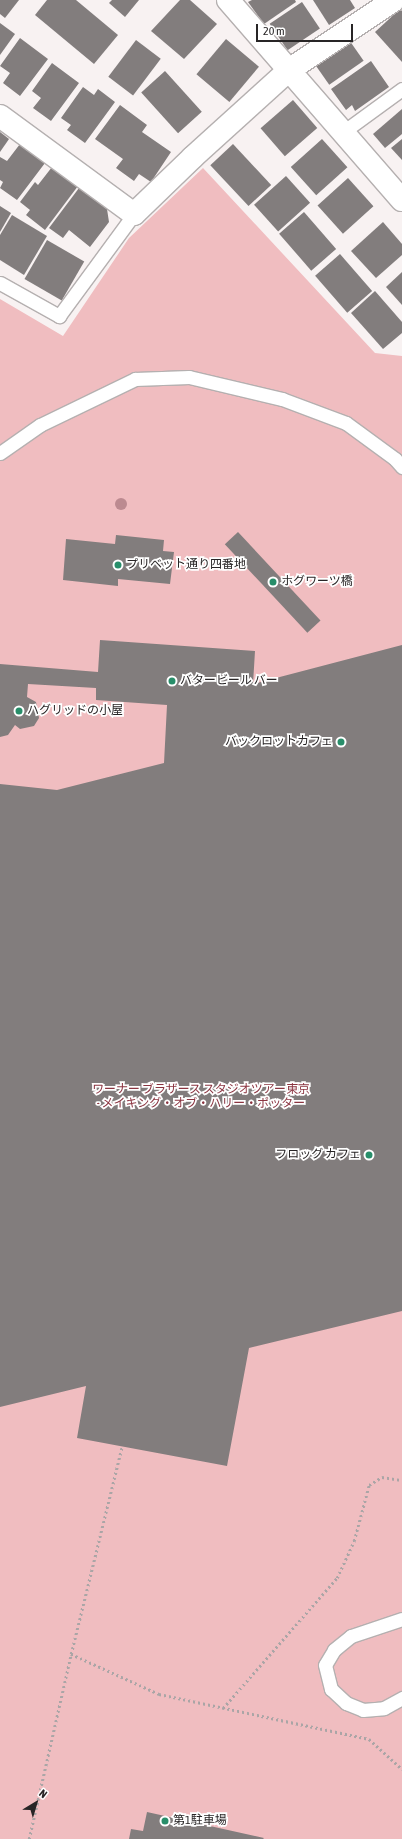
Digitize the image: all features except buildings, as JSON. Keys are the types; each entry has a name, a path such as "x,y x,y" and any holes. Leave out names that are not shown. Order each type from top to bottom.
{"street":[{"path":"228,0 402,200"},
{"path":"0,116 134,214 193,157 289,70 394,0"}],"lane":[{"path":"343,132 402,89"},
{"path":"0,284 59,316 134,214"},
{"path":"0,453 40,425 136,379 189,377 282,399 346,423 395,459 402,467"},
{"path":"402,1620 351,1636 334,1650 325,1665 331,1689 346,1703 363,1710 377,1709 384,1708 402,1698"}],"path":[{"path":"30,1839 71,1654 122,1446"},
{"path":"223,1708 337,1578 354,1540 369,1484 382,1477 402,1480"},
{"path":"71,1654 159,1694 369,1740 402,1769"}],"green space":[{"name":"ワーナー ブラザース スタジオツアー東京 - メイキング・オブ・ハリー・ポッター","path":"203,168 375,353 402,356 402,1839 0,1839 0,299 63,336 129,238"}],"place":[{"name":"プリベット通り四番地","path":"118,565"},
{"name":"ホグワーツ橋","path":"273,582"},
{"name":"バタービール バー","path":"172,681"},
{"name":"ハグリッドの小屋","path":"19,711"},
{"name":"バックロットカフェ","path":"341,742"},
{"name":"フロッグ カフェ","path":"369,1155"},
{"name":"第1駐車場","path":"165,1821"}]}
